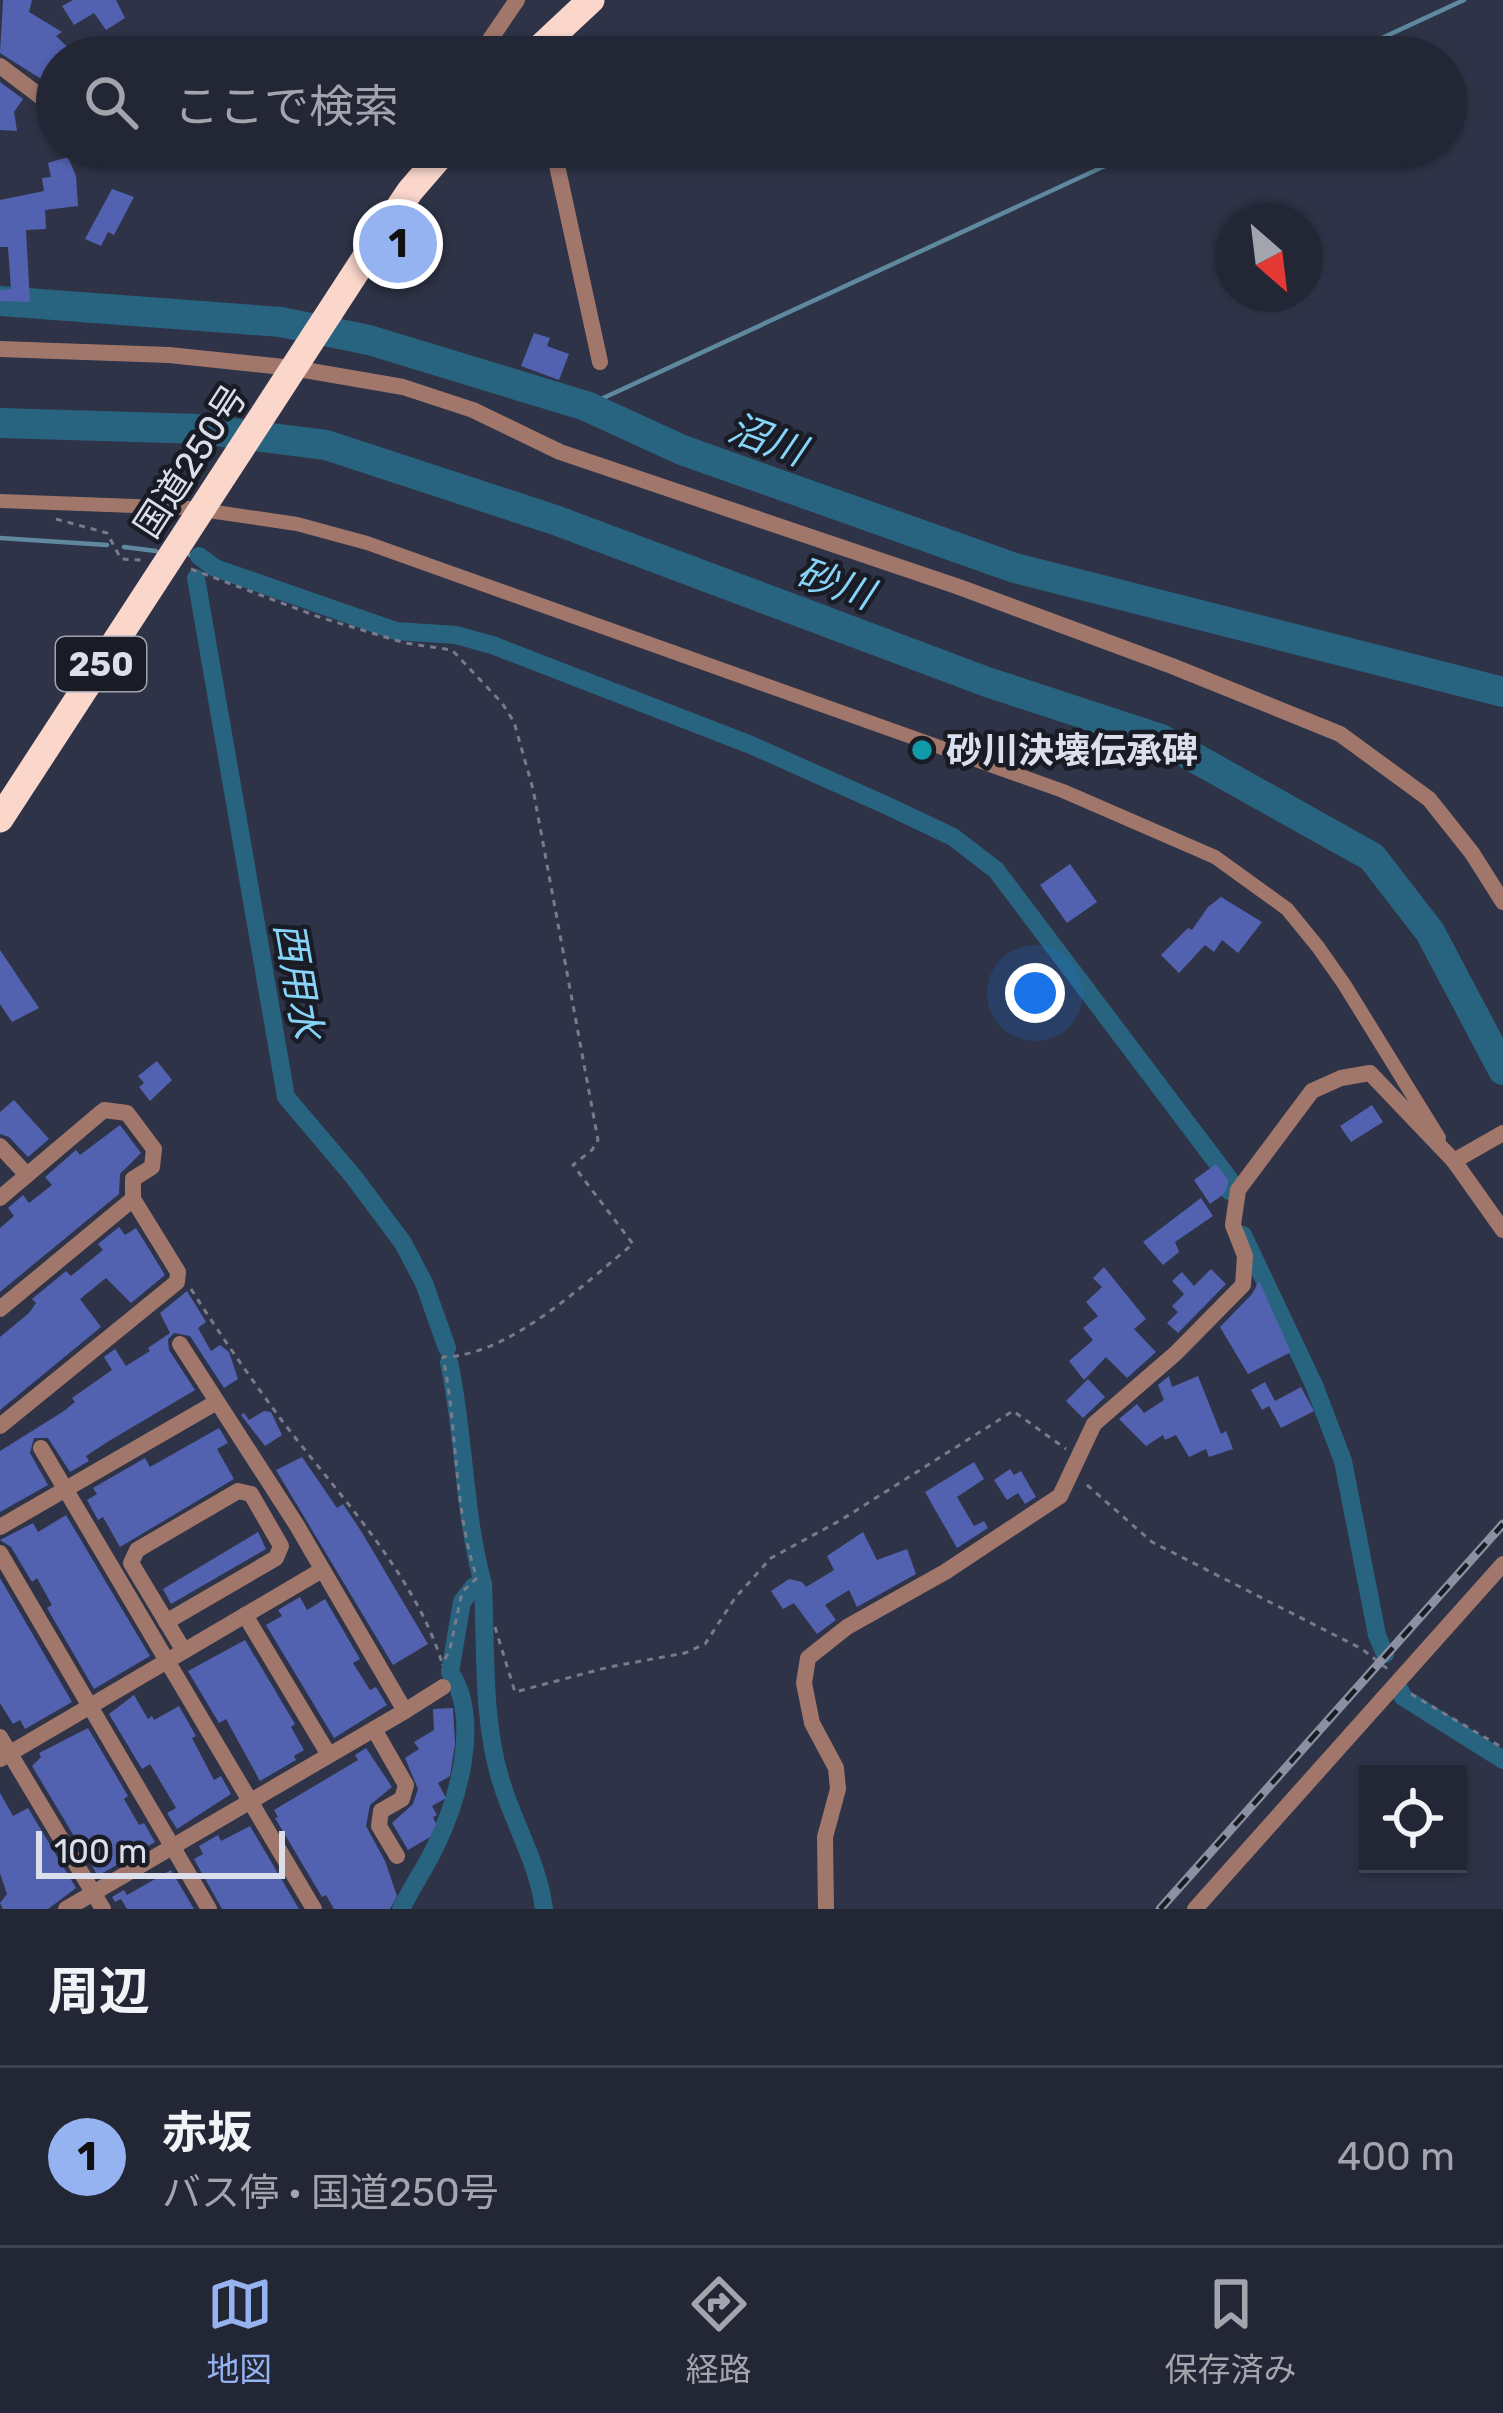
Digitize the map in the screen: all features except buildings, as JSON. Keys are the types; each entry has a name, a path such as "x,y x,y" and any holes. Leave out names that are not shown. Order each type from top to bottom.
{"highway":[{"path":"552,36 591,0"},
{"name":"国道250号","path":"0,819 326,317 430,168"}],"street":[{"path":"493,36 518,0"},
{"path":"0,65 36,93"},
{"path":"558,168 600,362"},
{"path":"0,349 295,364 403,387 472,410 560,452 959,587 1340,734 1430,799 1503,902"},
{"path":"0,501 203,510 297,524 443,569 1063,791 1215,857 1287,909 1318,947 1503,1230"},
{"path":"826,1909 825,1837 838,1789 836,1768 812,1723 804,1683 808,1658 847,1627 944,1572 1060,1496 1094,1424 1176,1353 1243,1285 1244,1256 1233,1225 1238,1190 1312,1091 1341,1078 1370,1073 1454,1161"},
{"path":"0,1198 104,1110 127,1113 154,1149 152,1167 133,1180 133,1199 178,1272 177,1282 0,1426"},
{"path":"1454,1161 1503,1133"},
{"path":"0,1145 27,1175"},
{"path":"0,1309 133,1199"},
{"path":"179,1344 296,1523 405,1711"},
{"path":"0,1527 215,1403"},
{"path":"41,1448 314,1909"},
{"path":"166,1622 276,1558 281,1546 250,1494 238,1491 137,1550 131,1563 166,1622 184,1651"},
{"path":"0,1553 209,1909"},
{"path":"1195,1909 1503,1564"},
{"path":"98,1901 3,1750 90,1706 322,1570"},
{"path":"245,1616 329,1756"},
{"path":"65,1909 98,1901 172,1847 443,1687"},
{"path":"374,1729 406,1785 402,1799 381,1810 379,1826 397,1856"}],"path":[{"path":"51,518 107,532 121,559 148,561"},
{"path":"183,568 206,572 383,637 452,650 514,722 532,789 598,1139 572,1165 633,1244 505,1340 459,1357 443,1357 453,1407 464,1540 477,1578 462,1592 442,1665"},
{"path":"177,1277 184,1278 431,1626 443,1687"},
{"path":"494,1628 515,1692 685,1653 705,1644 735,1598 771,1558 841,1520 1013,1411 1062,1447 1135,1531 1361,1649 1400,1678 1411,1694 1503,1748"}],"waterway":[{"path":"1386,36 1464,0"},
{"path":"586,406 1101,168"},
{"name":"沼川","path":"0,301 281,322 369,340 586,406 682,450 1015,568 1503,692"},
{"name":"砂川","path":"0,423 201,429 326,445 555,520 987,682 1161,739 1372,857 1430,932 1503,1070"},
{"path":"0,538 107,545"},
{"path":"124,547 156,551"},
{"path":"190,555 199,556"},
{"path":"199,556 215,568 396,631 456,635 492,645 751,745 953,837 996,870 1230,1180 1229,1191"},
{"name":"西用水","path":"196,578 286,1097 403,1243 424,1283 447,1348"},
{"path":"1243,1235 1314,1385 1343,1461 1377,1635 1385,1654"},
{"name":"西用水","path":"401,1909 437,1843 459,1781 464,1712 450,1672 462,1602 474,1586 483,1584 449,1362"},
{"path":"483,1584 494,1755 544,1909"},
{"path":"1400,1690 1403,1697 1503,1760"}],"railway":[{"path":"1160,1909 1503,1524"}],"place":[{"name":"赤坂","path":"398,244"},
{"name":"砂川決壊伝承碑","path":"922,750"}]}
